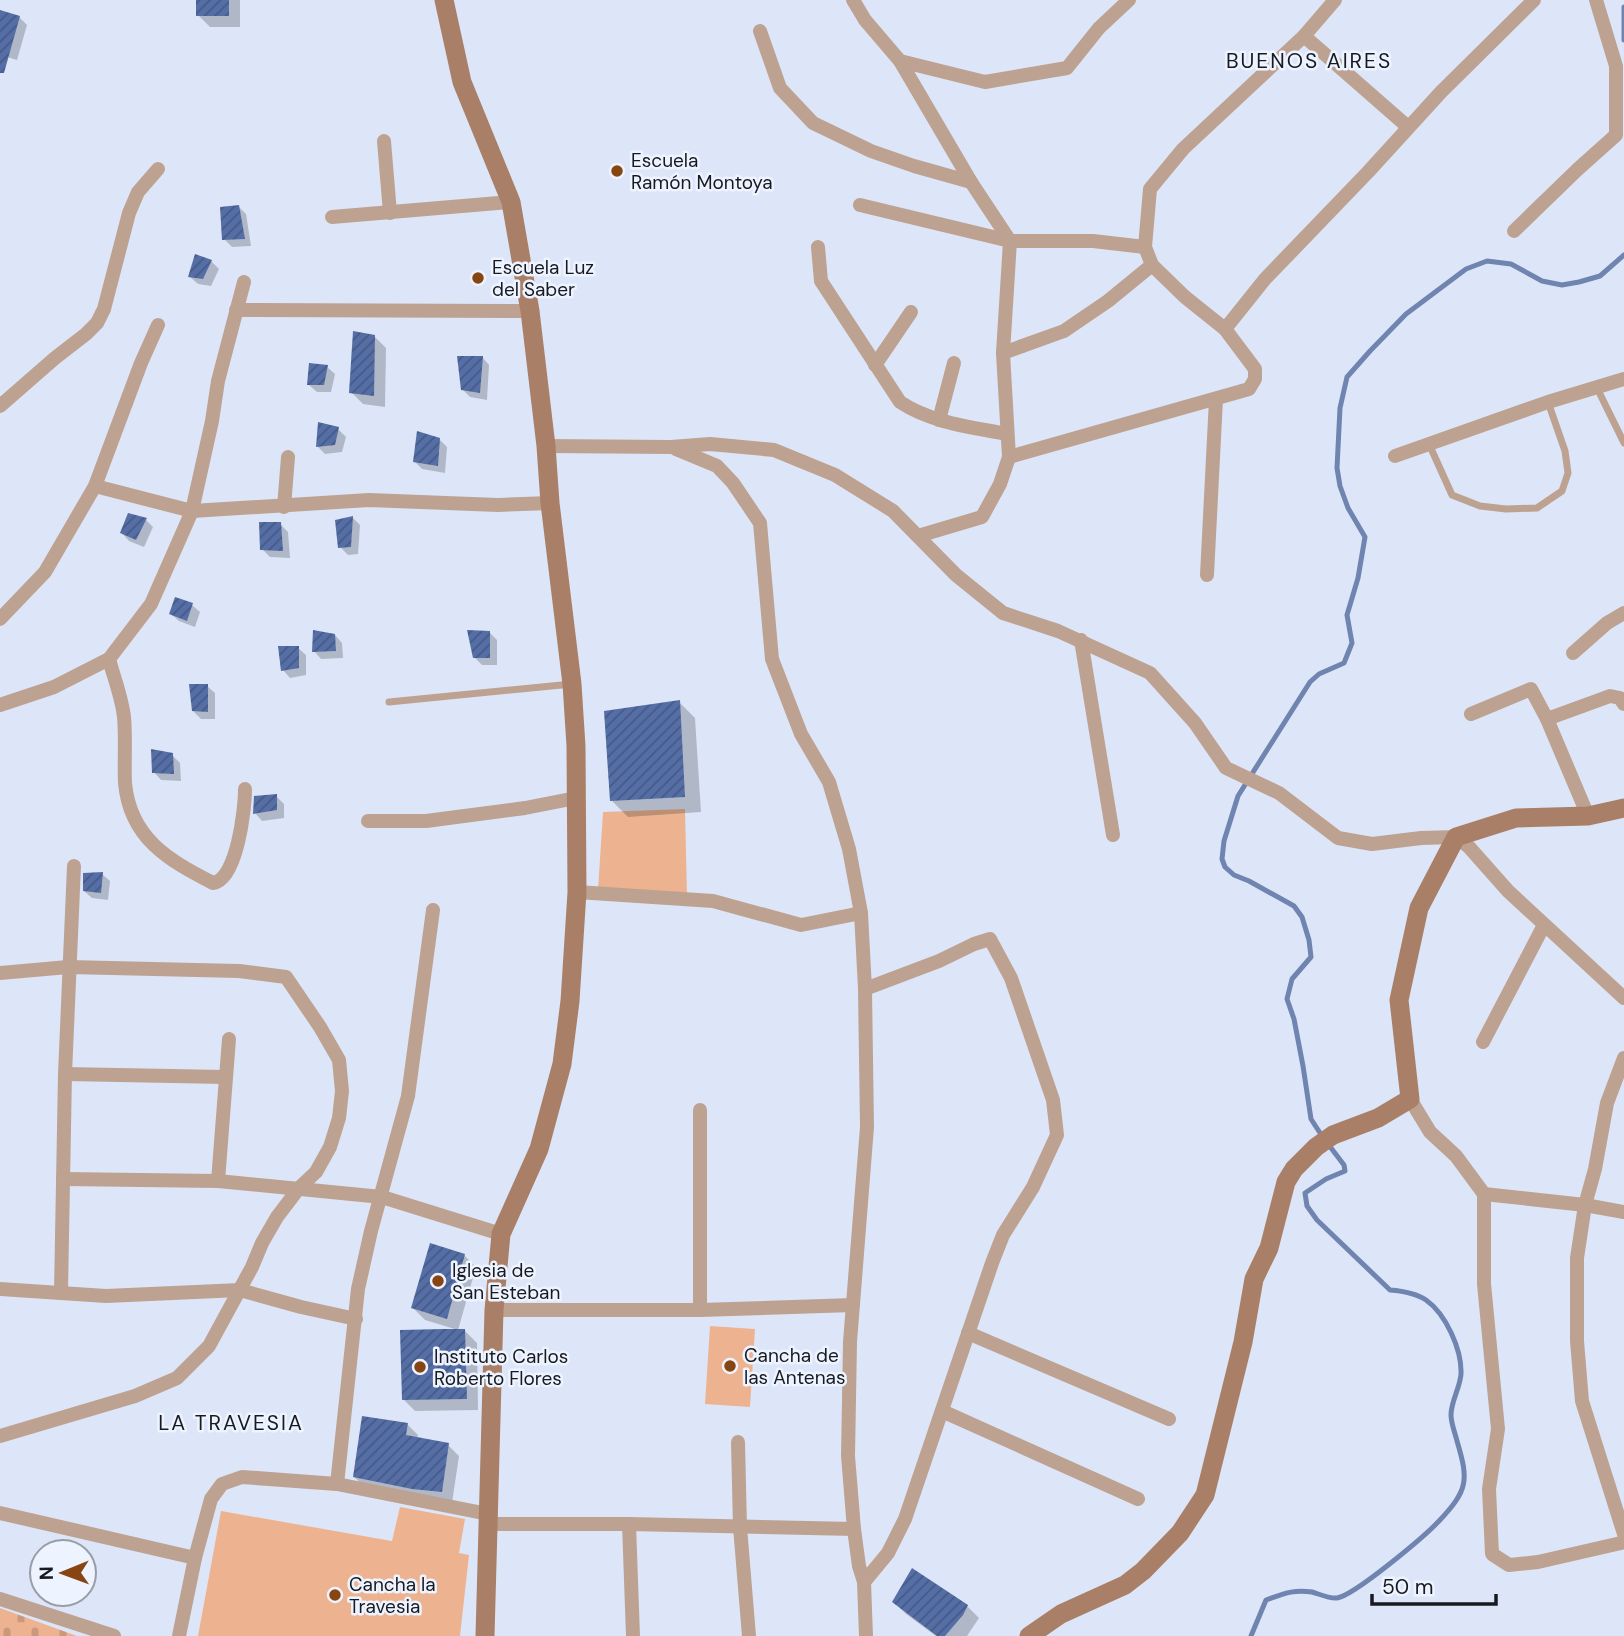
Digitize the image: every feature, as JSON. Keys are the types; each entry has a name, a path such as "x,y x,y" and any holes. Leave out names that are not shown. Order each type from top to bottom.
{"street":[{"path":"444,0 462,82 511,202 530,311 572,684 576,746 577,892 570,1001 562,1064 539,1149 501,1234 494,1310 485,1636"},
{"path":"853,0 865,20 900,61 971,182 1010,241 1003,353 1009,457 1000,484 982,517 918,536"},
{"path":"900,61 985,82 1067,68 1099,28 1129,0"},
{"path":"1009,457 1249,389 1255,379 1255,369 1225,329 1185,297 1152,265 1145,247 1150,189 1183,149 1304,36 1335,0"},
{"path":"1225,329 1265,279 1441,92 1534,0"},
{"path":"1514,231 1616,135 1616,66 1596,0"},
{"path":"760,31 780,88 813,123 871,151 971,182"},
{"path":"1304,36 1408,127"},
{"path":"384,141 390,213"},
{"path":"0,406 97,323 104,309 129,213 138,192 158,169"},
{"path":"332,218 511,202"},
{"path":"860,205 1010,241 1093,241 1145,247"},
{"path":"818,247 821,281 900,402 916,412 939,420 1007,434"},
{"path":"1003,353 1065,331 1152,265"},
{"path":"0,705 54,687 109,659 150,604 192,510 218,381 244,282"},
{"path":"236,310 530,311"},
{"path":"875,365 911,312"},
{"path":"0,619 45,572 95,486 158,325"},
{"path":"939,420 954,363"},
{"path":"1395,456 1548,402 1624,379"},
{"path":"1207,575 1216,399"},
{"path":"546,446 671,447 710,444 774,450 835,475 893,511 956,575 1003,613 1081,640 1150,673 1195,723 1226,768 1279,793 1338,838 1372,844 1456,837 1516,818 1588,816 1624,808"},
{"path":"671,447 717,466 733,483 760,523 772,659 801,734 829,782 849,849 861,913 867,1127 850,1342 848,1456 854,1529 864,1582 866,1636"},
{"path":"284,507 288,457"},
{"path":"95,486 192,510 284,507 369,500 498,506 550,503"},
{"path":"1573,653 1624,612"},
{"path":"1081,640 1113,835"},
{"path":"109,659 124,716 126,786 131,814 146,838 160,852 214,883 223,879 242,829 245,789"},
{"path":"1471,714 1531,689 1547,719 1588,816"},
{"path":"1547,719 1610,696 1620,698 1624,704"},
{"path":"368,821 426,821 525,808 576,798"},
{"path":"1456,837 1469,847 1508,891 1624,998"},
{"path":"1456,837 1419,908 1399,1000 1410,1099 1430,1132 1456,1156 1484,1194 1484,1284 1498,1429 1489,1489 1492,1554 1508,1565 1538,1562 1621,1543 1624,1540"},
{"path":"61,1292 68,967 74,866"},
{"path":"577,892 713,901 801,925 861,913"},
{"path":"337,1485 358,1289 408,1096 433,910"},
{"path":"1483,1042 1544,925"},
{"path":"864,1582 888,1553 905,1520 1003,1235 1034,1187 1057,1135 1054,1100 1011,978 989,939 865,989"},
{"path":"0,973 68,967 239,971 286,977 339,1060 342,1091 339,1118 330,1147 316,1172 299,1188 277,1217 209,1346 177,1378 135,1396 0,1436"},
{"path":"218,1181 229,1039"},
{"path":"1624,1058 1607,1103 1595,1169 1585,1205 1577,1258 1577,1341 1582,1401 1624,1534"},
{"path":"65,1074 225,1077"},
{"path":"1029,1636 1061,1614 1125,1585 1143,1572 1180,1533 1205,1495 1243,1342 1254,1279 1269,1248 1286,1182 1293,1168 1333,1135 1378,1118 1410,1099"},
{"path":"700,1310 701,1110"},
{"path":"63,1179 218,1181 382,1197 501,1234"},
{"path":"1484,1194 1624,1212"},
{"path":"0,1289 106,1296 240,1290 356,1319"},
{"path":"494,1310 700,1310 853,1306"},
{"path":"968,1333 1169,1419"},
{"path":"942,1411 1138,1499"},
{"path":"738,1442 740,1527 749,1636"},
{"path":"179,1636 195,1558 211,1499 222,1484 242,1477 337,1485 488,1519 854,1529"},
{"path":"0,1513 195,1558"},
{"path":"629,1524 633,1636"},
{"path":"0,1599 114,1636"}],"lane":[{"path":"1597,387 1624,443"},
{"path":"1428,444 1452,495 1480,506 1537,508 1562,491 1568,473 1565,451 1548,402"},
{"path":"389,702 572,684"}],"green space":[{"path":"685,809 687,895 598,890 603,812"},
{"name":"Cancha de las Antenas","path":"710,1326 755,1329 750,1407 705,1404"},
{"name":"Cancha la Travesia","path":"400,1507 465,1519 459,1553 469,1555 460,1636 198,1636 221,1511 392,1541"},
{"path":"0,1608 77,1636 0,1636"}],"building":[{"path":"196,0 229,0 229,16 196,16"},
{"path":"0,10 20,16 4,73 0,73"},
{"path":"239,205 245,239 222,240 220,207"},
{"path":"195,254 212,260 203,279 188,277"},
{"path":"353,331 375,335 374,396 349,393"},
{"path":"457,356 483,356 480,393 461,390"},
{"path":"309,363 328,365 324,385 307,385"},
{"path":"318,422 339,427 335,445 316,447"},
{"path":"417,431 440,438 438,466 413,462"},
{"path":"128,513 147,518 136,540 120,533"},
{"path":"353,516 351,547 338,548 335,520"},
{"path":"259,522 281,522 283,551 260,550"},
{"path":"175,597 193,603 187,621 169,614"},
{"path":"313,630 335,634 336,651 312,652"},
{"path":"467,630 490,631 490,658 473,658"},
{"path":"278,646 299,646 299,668 281,671"},
{"path":"189,684 208,684 208,712 192,711"},
{"path":"680,700 685,797 610,801 604,711"},
{"path":"151,749 173,753 174,774 152,773"},
{"path":"277,794 277,810 253,814 254,796"},
{"path":"103,872 101,893 83,891 83,873"},
{"name":"Iglesia de San Esteban","path":"430,1243 465,1254 447,1319 411,1308"},
{"path":"465,1329 467,1399 402,1400 400,1330"},
{"path":"362,1416 408,1423 406,1435 449,1443 442,1492 353,1477"},
{"path":"912,1568 968,1605 945,1636 937,1636 892,1602"}],"waterway":[{"path":"1624,7 1624,40"},
{"path":"1322,1136 1311,1119 1294,1019 1287,999 1292,979 1311,957 1302,917 1294,906 1234,875 1225,867 1222,859 1224,841 1238,796 1310,682 1319,674 1344,663 1352,643 1347,615 1358,578 1365,537 1348,508 1337,468 1340,408 1347,377 1406,314 1466,269 1487,261 1511,264 1542,281 1562,285 1600,276 1624,255"},
{"path":"1251,1636 1266,1600 1299,1591 1337,1598 1359,1587 1439,1521 1456,1501 1463,1484 1463,1466 1451,1415 1461,1374 1456,1344 1446,1323 1433,1306 1418,1296 1390,1290 1317,1220 1307,1206 1305,1193 1326,1179 1345,1171 1344,1165 1328,1144"}],"place":[{"name":"Escuela Ramón Montoya","path":"617,171"},
{"name":"Escuela Luz del Saber","path":"478,278"},
{"name":"Iglesia de San Esteban","path":"438,1281"},
{"name":"Cancha de las Antenas","path":"730,1366"},
{"name":"Instituto Carlos Roberto Flores","path":"420,1367"},
{"name":"Cancha la Travesia","path":"335,1595"}],"district":[{"name":"BUENOS AIRES","path":"1309,61"},
{"name":"LA TRAVESIA","path":"231,1423"}]}
